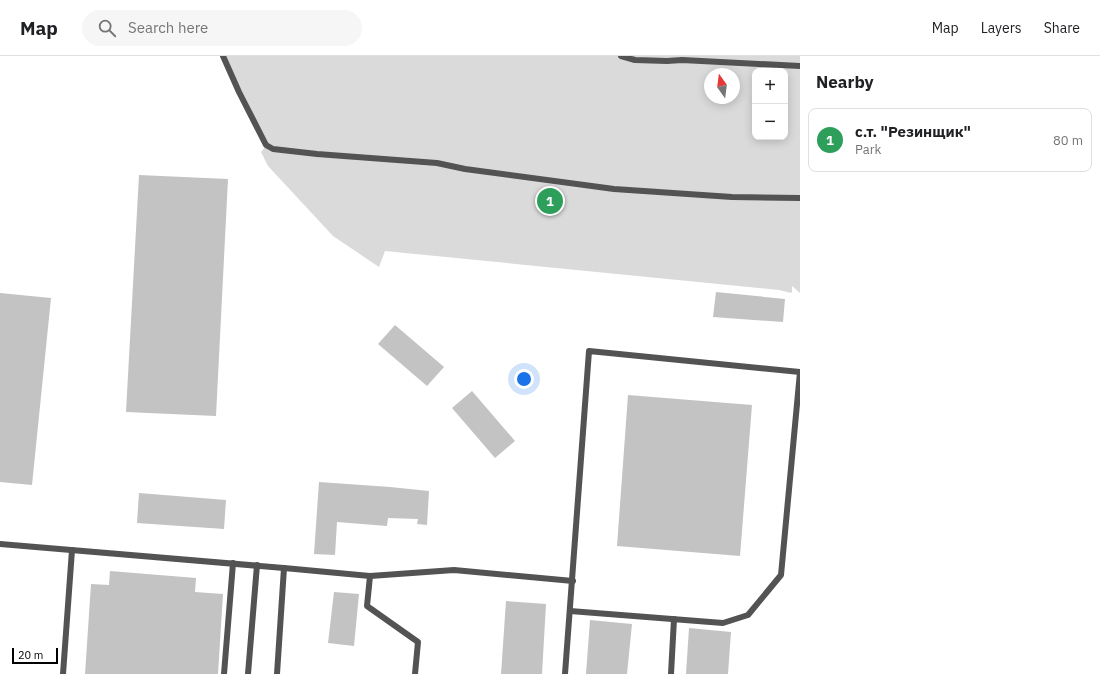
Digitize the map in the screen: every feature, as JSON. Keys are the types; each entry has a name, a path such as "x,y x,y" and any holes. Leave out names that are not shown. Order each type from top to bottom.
{"lane":[{"path":"223,56 263,140 266,145 273,149 317,154 437,163 465,169 614,189 732,197 800,198"},
{"path":"621,56 635,60 682,60 800,66"},
{"path":"565,674 589,351 800,372 781,575 748,615 722,623 570,611"},
{"path":"0,544 257,565 370,576 454,570 573,581"},
{"path":"63,674 72,550"},
{"path":"224,674 233,564"},
{"path":"248,674 257,565"},
{"path":"277,674 284,568"},
{"path":"370,576 367,606 418,642 415,674"},
{"path":"671,674 674,619"}],"shaded area":[{"path":"225,56 800,56 800,293 792,286 791,293 779,290 385,251 379,267 333,236 268,166 261,152 268,143"}],"building":[{"path":"139,175 228,179 216,416 126,412"},
{"path":"716,292 785,299 783,322 713,317"},
{"path":"0,293 51,298 32,485 0,482"},
{"path":"395,325 444,367 427,386 378,344"},
{"path":"472,391 515,441 495,458 452,408"},
{"path":"628,395 752,405 740,556 617,546"},
{"path":"319,482 429,491 427,525 417,524 418,519 388,518 387,526 337,522 335,555 314,554"},
{"path":"139,493 226,500 224,529 137,523"},
{"path":"110,571 196,578 195,592 223,594 218,674 85,674 91,584 109,585"},
{"path":"334,592 359,594 354,646 328,643"},
{"path":"506,601 546,604 542,674 501,674"},
{"path":"590,620 632,624 627,674 586,674"},
{"path":"689,628 731,632 728,674 686,674"}],"place":[{"name":"с.т. \"Резинщик\"","path":"550,201"}]}
